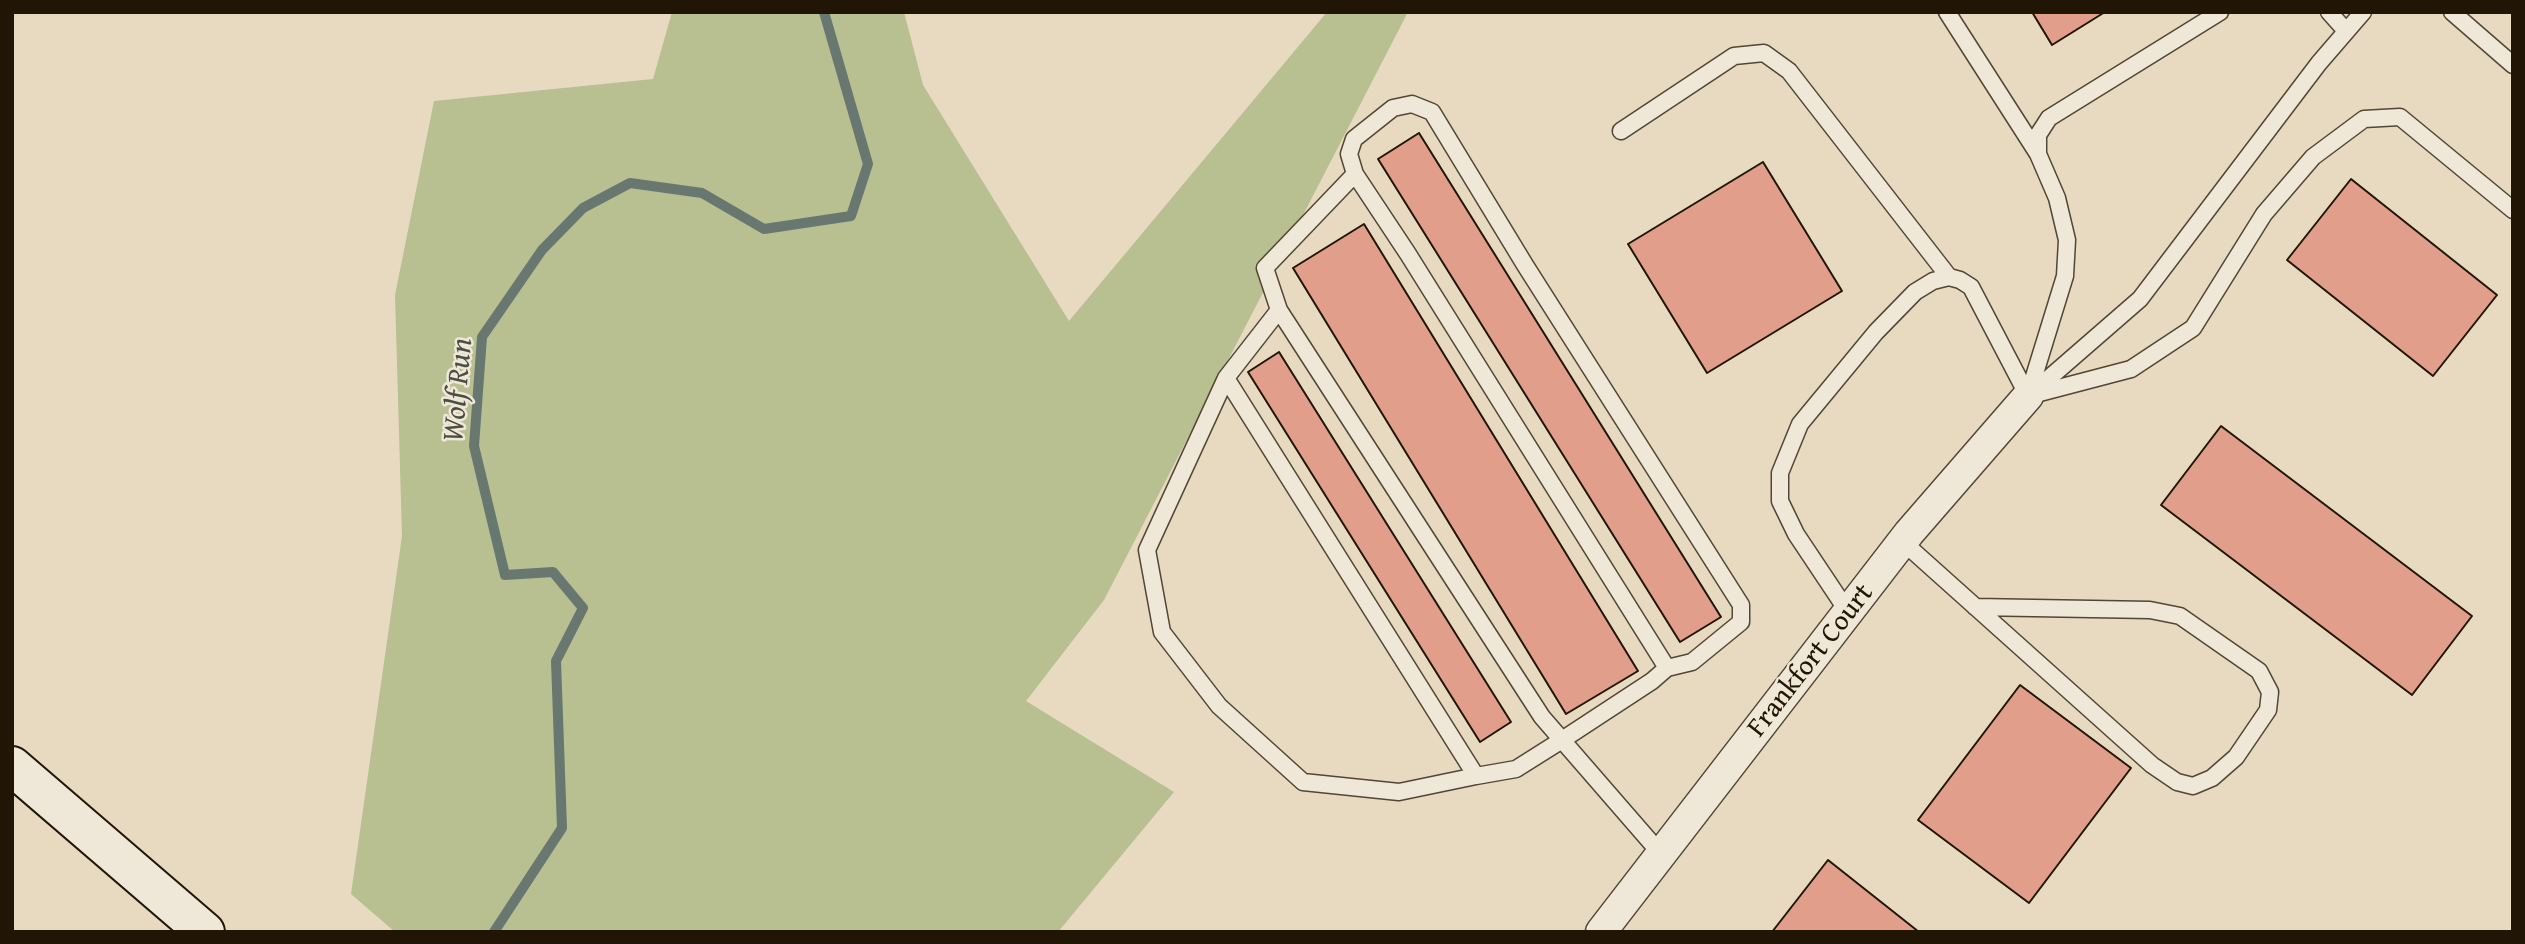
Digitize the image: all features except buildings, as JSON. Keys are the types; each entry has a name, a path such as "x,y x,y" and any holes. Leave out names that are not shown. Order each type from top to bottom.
{"main road":[{"path":"12,766 205,932"}],"street":[{"name":"Frankfort Court","path":"1608,929 1661,854 1903,542 2028,396"}],"lane":[{"path":"1947,12 2038,154 2057,198 2067,240 2065,276 2028,396"},
{"path":"2038,154 2038,135 2049,118 2220,12"},
{"path":"2329,12 2346,32"},
{"path":"2028,396 2140,299 2319,63 2363,12"},
{"path":"2452,12 2513,65"},
{"path":"1620,131 1734,57 1764,53 1789,71 1949,277"},
{"path":"1279,310 1226,378 1147,550 1162,632 1219,706 1303,782 1399,792 1516,769 1652,681 1667,668 1692,662 1741,622 1741,605 1525,265 1432,112 1412,104 1392,108 1354,139 1349,154 1355,174 1667,668"},
{"path":"2028,396 2131,369 2193,328 2264,214 2313,157 2364,120 2400,117 2513,210"},
{"path":"1355,174 1265,268 1279,310 1542,717 1661,854"},
{"path":"1848,612 1796,534 1780,501 1780,473 1800,424 1876,332 1915,292 1933,281 1949,277 1960,279 1971,287 2028,396"},
{"path":"1226,378 1476,776"},
{"path":"1903,542 1975,607 2152,765 2177,782 2193,786 2212,778 2236,757 2269,710 2270,692 2259,671 2180,616 2150,610 1975,607"}],"green space":[{"path":"672,12 904,12 923,85 1069,321 1327,12 1408,12 1104,600 1026,701 1174,792 1058,932 395,932 351,894 402,536 395,295 434,101 653,79"}],"waterway":[{"name":"Wolf Run","path":"494,932 562,828 556,661 583,608 553,572 505,575 474,446 482,337 542,250 583,208 630,183 702,193 764,229 851,216 868,164 824,12"}]}
